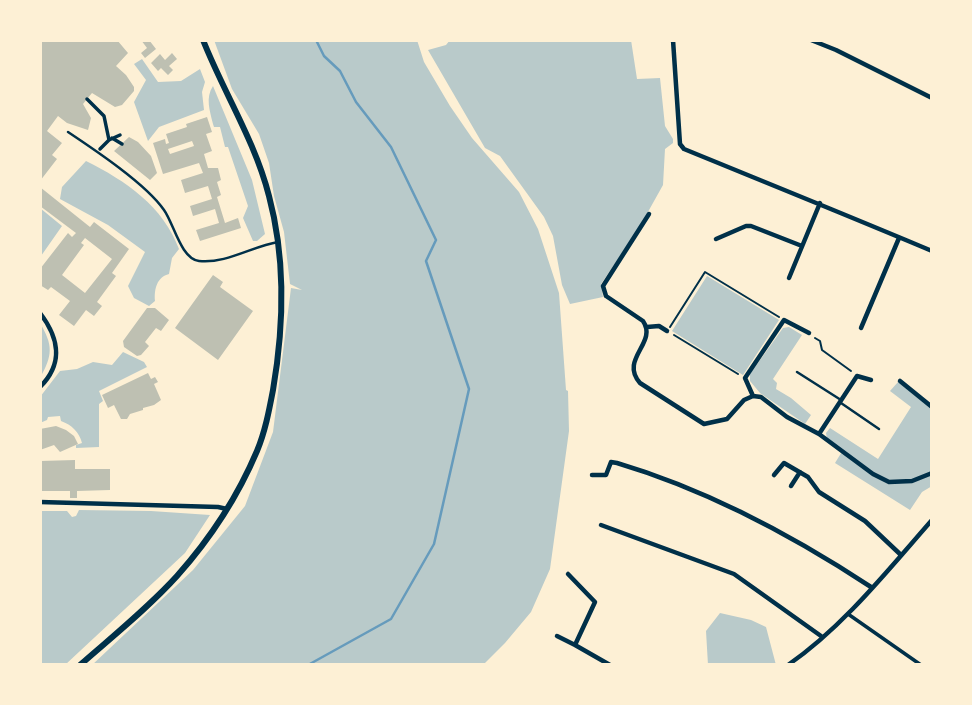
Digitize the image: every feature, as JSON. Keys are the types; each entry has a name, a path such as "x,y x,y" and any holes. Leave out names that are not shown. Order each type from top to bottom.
{"street":[{"path":"80,665 177,576 227,509 258,449 269,412 279,356 282,313 278,243 262,174 244,127 211,61 204,40"},
{"path":"673,40 680,144 684,149 932,251"},
{"path":"811,40 932,97"},
{"path":"87,99 104,116 111,139 122,144"},
{"path":"100,149 102,143 120,135"},
{"path":"789,278 820,203"},
{"path":"649,214 603,286 606,296 643,321 647,327 647,336 634,363 636,379 704,424 722,422 732,416 744,400 753,396 761,397 787,417 819,434 873,474 889,482 912,481 932,473"},
{"path":"716,239 751,226 802,246"},
{"path":"861,328 899,237"},
{"path":"40,313 54,335 57,353 48,379 40,387"},
{"path":"753,396 745,378 784,320 809,333"},
{"path":"647,327 659,326 667,331"},
{"path":"819,434 857,376 870,380"},
{"path":"900,381 932,408"},
{"path":"592,475 606,475 611,462 644,471 734,508 838,565 871,587"},
{"path":"774,475 784,463 800,472 812,481 819,492 865,522 901,555"},
{"path":"791,486 800,472"},
{"path":"40,502 227,509"},
{"path":"788,665 847,613 932,520"},
{"path":"601,525 734,575 821,636"},
{"path":"568,574 595,603 575,645"},
{"path":"847,613 921,665"},
{"path":"557,636 610,665"}],"lane":[{"path":"68,132 94,149 158,201 175,228 185,253 194,260 206,261 235,256 278,243"},
{"path":"797,372 879,429"}],"path":[{"path":"745,378 667,331 705,272 784,320"},
{"path":"809,333 820,341 822,350 857,376"}],"shaded area":[{"path":"214,40 417,40 424,62 450,106 472,138 519,192 538,229 559,293 569,431 550,569 531,612 483,665 92,665 193,570 245,506 273,432 291,288 302,290 290,284 284,232 274,196 269,163 259,134 232,89"},
{"path":"450,40 631,40 637,79 660,78 665,126 673,139 673,143 665,149 663,185 639,228 601,284 603,297 570,304 562,285 553,236 544,217 500,156 485,148 428,50 446,45"},
{"path":"142,59 158,82 181,81 200,69 205,82 202,92 204,110 159,127 148,141 134,102 146,80 134,64"},
{"path":"213,86 252,180 265,234 257,241 253,241 243,218 248,206 228,147 225,147 220,127 214,127 213,124 209,100"},
{"path":"86,161 142,196 163,220 179,249 172,258 169,274 157,284 155,301 149,306 134,298 128,286 145,252 108,225 60,199 62,187"},
{"path":"40,208 62,226 41,256 40,256"},
{"path":"707,276 779,320 743,375 672,331"},
{"path":"40,323 50,350 40,378"},
{"path":"789,327 802,335 773,379 777,383 776,389 811,415 805,424 760,393 750,381 750,374 783,328"},
{"path":"123,352 144,362 147,367 99,391 103,401 99,404 99,447 76,448 76,445 82,443 79,435 61,421 60,416 48,417 40,423 40,397 60,371 77,369 93,362 112,365"},
{"path":"898,382 932,409 932,486 922,492 910,510 835,463 843,450 827,439 826,433 830,428 878,459 911,407 890,391"},
{"path":"79,510 210,515 185,553 65,665 40,665 40,511 67,511 72,517 76,516"},
{"path":"720,613 751,620 766,627 776,665 708,665 706,631"}],"building":[{"path":"40,40 117,40 128,53 116,66 126,75 134,91 122,105 115,107 92,93 83,104 91,118 88,130 67,123 58,116 47,131 62,143 52,155 57,159 40,181"},
{"path":"141,40 149,40 156,49 145,58 141,53 147,48"},
{"path":"172,53 177,59 169,66 173,70 168,75 161,68 158,71 151,63 160,54 165,60"},
{"path":"207,117 212,132 206,134 212,151 204,154 208,168 218,168 221,180 217,182 221,195 217,197 225,223 238,218 241,228 200,241 196,230 219,223 215,209 193,216 190,206 212,199 208,186 185,193 181,180 203,173 199,163 163,174 153,143 165,139 166,144 169,143 166,134 187,127 186,124","holes":["192,141 194,146 170,154 168,149"]},
{"path":"129,137 151,156 157,173 150,180 114,151"},
{"path":"40,187 90,227 94,222 129,249 112,273 116,276 97,302 102,306 94,316 86,310 74,326 59,315 70,301 51,287 48,290 40,285 40,269 68,233 72,237 76,233 40,206","holes":["85,238 112,259 85,293 62,275 84,245 81,243"]},
{"path":"213,275 223,282 220,287 253,311 218,360 175,328"},
{"path":"147,308 155,308 169,320 161,331 156,328 145,342 149,346 137,356 124,347 123,341"},
{"path":"148,373 151,379 155,377 158,382 154,384 161,400 130,414 127,419 121,419 114,405 108,408 102,395"},
{"path":"56,426 74,436 78,444 60,452 54,445 40,450 40,429"},
{"path":"75,460 75,469 110,469 110,490 77,491 77,498 70,498 70,491 40,491 40,461"}],"waterway":[{"path":"308,665 391,619 434,544 469,389 426,261 436,240 391,147 356,102 340,71 324,56 316,40"}]}
